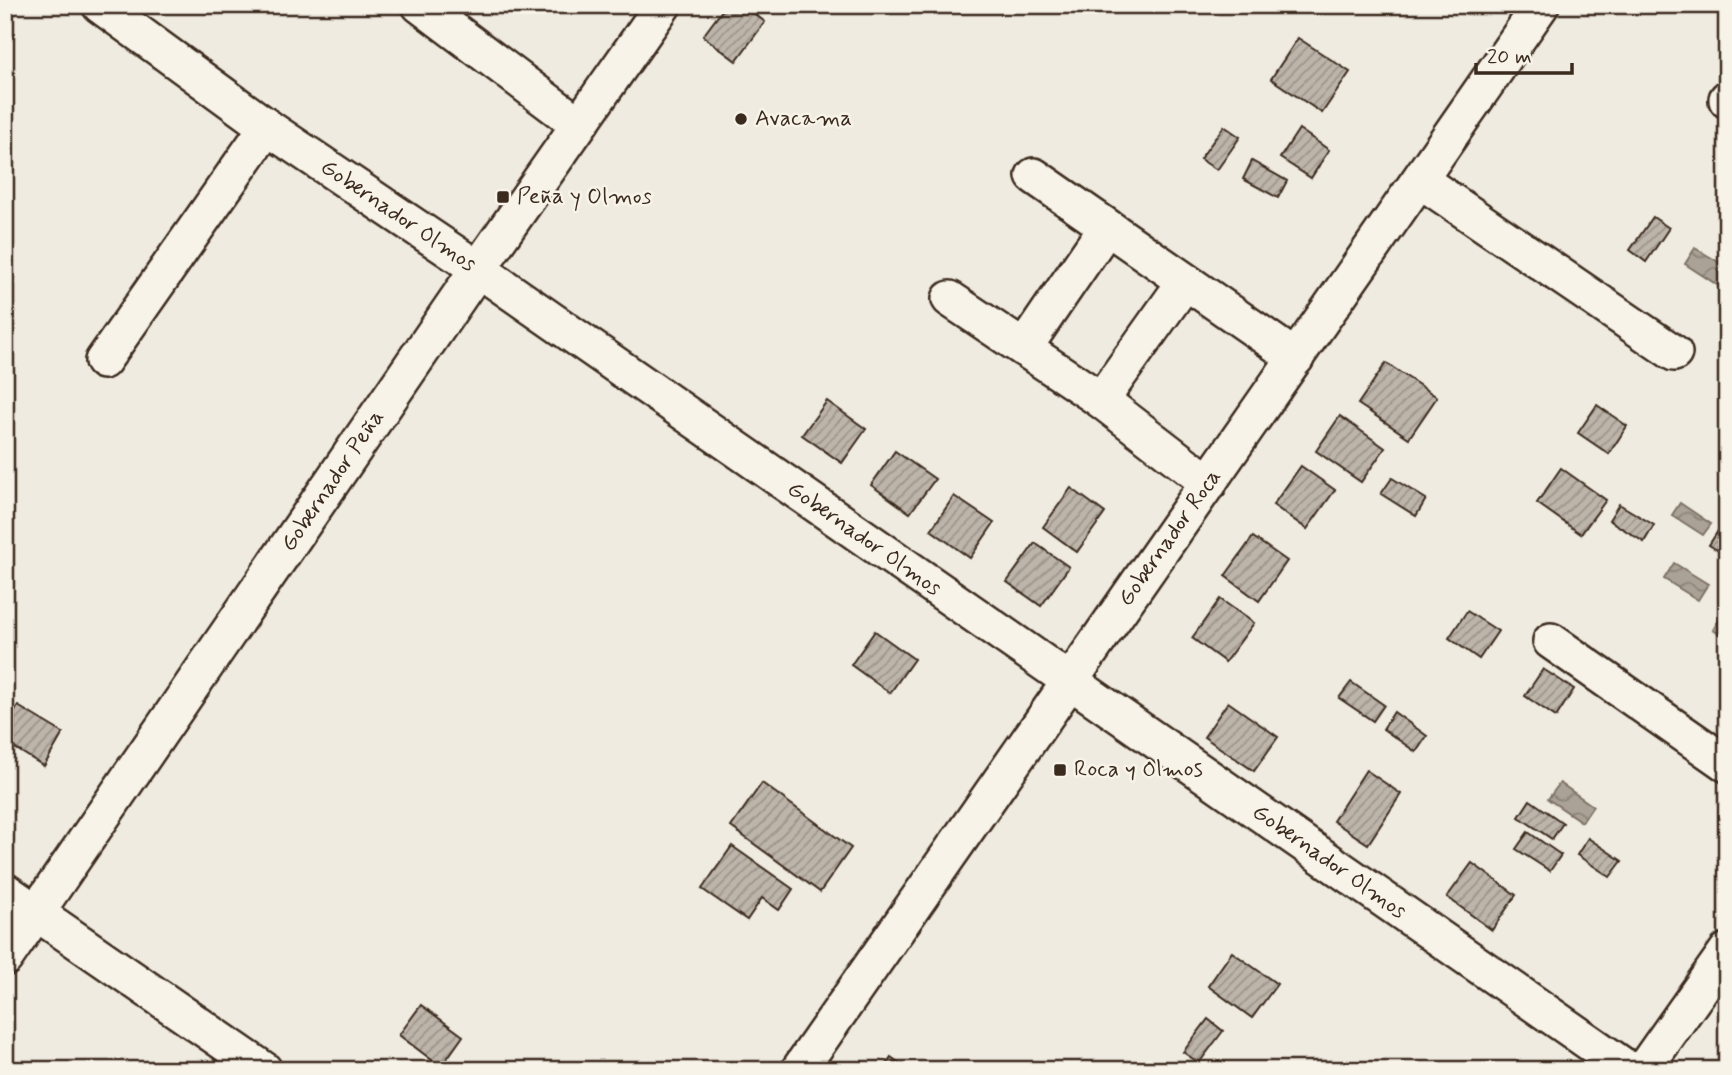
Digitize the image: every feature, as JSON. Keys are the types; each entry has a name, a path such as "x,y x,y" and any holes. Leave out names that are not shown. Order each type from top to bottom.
{"street":[{"name":"Gobernador Olmos","path":"100,5 267,127 478,269 1629,1070"},
{"path":"420,5 578,124"},
{"name":"Gobernador Peña","path":"5,958 578,124 663,5"},
{"name":"Gobernador Roca","path":"799,1070 1541,5"},
{"path":"103,360 267,127"},
{"path":"1034,176 1296,358"},
{"path":"1420,180 1674,354"},
{"path":"1024,348 1106,228"},
{"path":"1101,400 1185,282"},
{"path":"950,299 1101,400 1209,484"},
{"path":"1551,641 1727,764"},
{"path":"5,891 264,1070"},
{"path":"1643,1070 1727,951"}],"water":[{"path":"1695,248 1727,267 1727,274 1719,286 1685,264"},
{"path":"1680,503 1711,524 1703,535 1672,515"},
{"path":"1674,563 1708,584 1698,600 1664,579"},
{"path":"1723,613 1727,616 1727,639 1713,630"},
{"path":"1560,783 1593,806 1582,822 1548,799"}],"building":[{"path":"726,5 743,5 765,22 736,61 703,36"},
{"path":"1298,38 1350,72 1322,113 1271,79"},
{"path":"1224,126 1240,137 1217,170 1200,159"},
{"path":"1299,129 1329,150 1311,178 1280,158"},
{"path":"1252,161 1287,181 1278,198 1243,179"},
{"path":"1653,217 1669,228 1646,262 1630,250"},
{"path":"1386,363 1437,397 1409,438 1358,404"},
{"path":"827,401 866,429 842,463 802,435"},
{"path":"1597,405 1627,426 1609,454 1578,433"},
{"path":"1340,416 1385,448 1361,482 1316,451"},
{"path":"895,451 935,479 910,513 871,485"},
{"path":"1301,466 1335,490 1307,529 1273,505"},
{"path":"1561,468 1606,500 1581,534 1537,503"},
{"path":"1392,478 1426,499 1416,516 1381,494"},
{"path":"1071,488 1105,513 1077,552 1043,527"},
{"path":"954,496 994,523 970,558 931,530"},
{"path":"1619,504 1654,525 1644,542 1609,520"},
{"path":"1718,531 1727,533 1727,556 1709,545"},
{"path":"1253,537 1287,561 1259,601 1225,576"},
{"path":"1035,543 1069,567 1041,606 1007,582"},
{"path":"1220,599 1254,623 1225,662 1192,638"},
{"path":"1467,611 1498,631 1479,659 1449,638"},
{"path":"875,631 914,659 890,693 851,665"},
{"path":"1543,669 1574,689 1556,717 1525,696"},
{"path":"1351,682 1384,705 1373,721 1339,698"},
{"path":"1228,702 1278,737 1254,771 1204,737"},
{"path":"18,706 63,733 44,766 5,742 5,728"},
{"path":"1394,712 1427,736 1416,752 1383,729"},
{"path":"1366,770 1401,794 1368,844 1333,821"},
{"path":"762,783 851,848 820,892 731,827"},
{"path":"1530,800 1563,823 1552,839 1519,817"},
{"path":"1528,832 1561,855 1550,871 1516,849"},
{"path":"1588,838 1622,861 1610,877 1577,855"},
{"path":"732,846 793,889 779,910 762,898 747,920 702,889"},
{"path":"1472,863 1516,895 1492,930 1447,897"},
{"path":"1232,952 1277,984 1252,1018 1208,986"},
{"path":"421,1005 463,1036 441,1067 399,1035"},
{"path":"1208,1019 1223,1031 1199,1063 1183,1052"},
{"path":"891,1057 909,1070 882,1070"}],"place":[{"name":"Avacama","path":"741,119"},
{"name":"Peña y Olmos","path":"503,197"},
{"name":"Roca y Olmos","path":"1060,770"}]}
